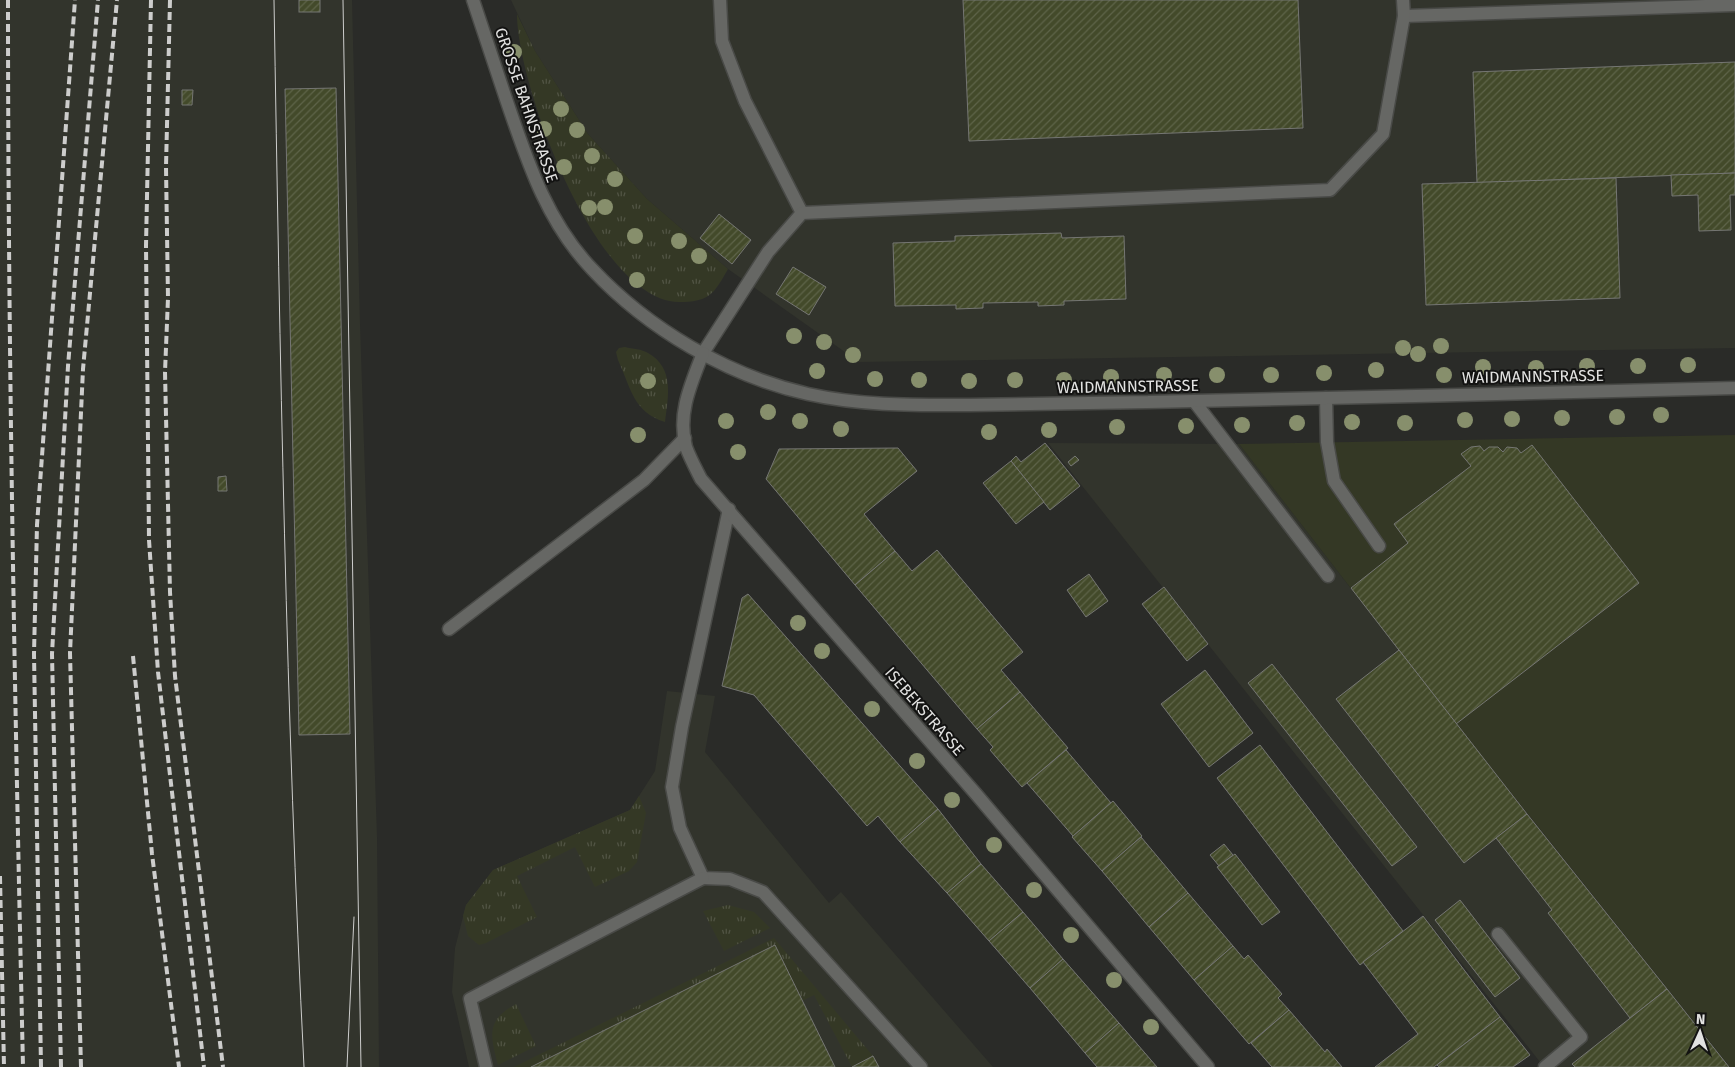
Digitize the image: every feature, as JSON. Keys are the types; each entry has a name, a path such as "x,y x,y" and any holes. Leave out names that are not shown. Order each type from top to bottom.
{"street":[{"name":"GROSSE BAHNSTRASSE","path":"473,0 530,172 548,207 571,243"},
{"path":"720,0 722,41 738,84 802,212 1330,190 1383,134 1404,16 1403,0"},
{"path":"1404,16 1735,5"},
{"name":"ISEBEKSTRASSE","path":"802,212 768,252 703,353 684,405 683,428 687,448 701,479 976,794 1208,1067"},
{"name":"WAIDMANNSTRASSE","path":"571,243 589,266 632,307 703,353 738,371 772,384 803,393 868,404 1083,404 1735,388"},
{"path":"1326,398 1327,442 1334,481 1379,546"},
{"path":"1194,401 1328,576"},
{"path":"449,629 644,480 685,438"},
{"path":"703,878 680,828 672,786 682,727 728,509"},
{"path":"486,1067 470,999 703,878 730,878 763,892 921,1067"},
{"path":"1498,934 1581,1037 1544,1067"}],"shaded area":[{"path":"0,0 352,0 360,324 377,837 379,1067 0,1067"},
{"path":"511,0 1735,0 1735,348 859,362 728,269 647,199 588,134 535,51"},
{"path":"1048,443 1239,444 1456,724 1730,1067 1544,1067"},
{"path":"667,691 715,696 705,752 829,903 841,892 993,1067 469,1067 452,992 455,948 466,905 493,870 630,810 655,771"}],"green space":[{"path":"517,14 535,51 588,134 647,199 728,269 718,286 706,297 688,302 679,302 648,292 619,266 591,229 567,184 546,136 531,88 521,46"},
{"path":"625,347 646,352 657,359 662,367 668,384 665,422 654,418 646,412 634,398 616,352 619,348"},
{"path":"1735,435 1735,1067 1730,1067 1456,724 1239,444"},
{"path":"639,796 646,813 637,862 629,871 595,887 575,847 517,876 537,917 479,945 468,936 463,916 466,905 493,870 630,810"},
{"path":"728,905 754,912 770,928 724,951 703,911"},
{"path":"774,938 873,1056 852,1067 814,995 802,1001 531,1067 514,1067"},
{"path":"516,1004 536,1046 498,1065 492,1037 495,1022 506,1010"}],"building":[{"path":"299,0 320,0 320,12 299,12"},
{"path":"963,0 1298,0 1303,128 969,141"},
{"path":"1735,62 1735,173 1477,183 1473,72"},
{"path":"336,88 350,734 299,735 285,89"},
{"path":"182,90 193,90 192,105 182,105"},
{"path":"1735,173 1735,195 1730,195 1731,230 1699,231 1698,195 1672,196 1671,175"},
{"path":"1616,178 1620,298 1426,305 1422,184"},
{"path":"719,214 751,240 732,264 700,238"},
{"path":"1061,233 1062,238 1124,236 1126,299 1064,301 1064,305 1038,306 1038,302 983,303 983,308 956,309 956,305 895,306 893,243 955,241 955,236"},
{"path":"793,267 826,287 809,315 776,294"},
{"path":"1045,443 1080,486 1050,510 1011,461 1016,456 1021,462"},
{"path":"1532,445 1639,583 1456,724 1351,588 1408,543 1394,524 1471,466 1461,454 1471,447 1480,446 1484,451 1489,447 1498,447 1503,452 1507,447 1517,448 1521,453"},
{"path":"898,448 917,471 864,514 895,551 855,585 766,479 779,449"},
{"path":"1075,456 1079,460 1071,466 1068,462"},
{"path":"1011,461 1044,502 1016,524 983,483"},
{"path":"226,476 227,491 218,491 218,477"},
{"path":"937,550 1023,652 1001,670 1020,692 977,729 855,585 895,551 912,571"},
{"path":"1089,574 1108,601 1086,617 1067,590"},
{"path":"1164,587 1208,644 1187,661 1142,604"},
{"path":"748,594 938,809 900,842 878,816 867,826 754,695 722,686 742,598"},
{"path":"1399,650 1527,814 1464,863 1336,699"},
{"path":"1272,664 1417,847 1392,866 1248,683"},
{"path":"1205,670 1253,733 1209,767 1161,704"},
{"path":"1020,692 1068,748 1022,787 990,750 993,747 977,729"},
{"path":"1260,745 1403,931 1360,965 1217,778"},
{"path":"1066,750 1111,803 1073,836 1027,783"},
{"path":"1113,801 1142,836 1102,871 1072,837"},
{"path":"938,809 981,864 947,893 900,842"},
{"path":"1527,814 1667,989 1630,1018 1548,913 1552,910 1496,838"},
{"path":"1141,837 1188,893 1149,927 1102,871"},
{"path":"1224,844 1233,855 1219,866 1210,855"},
{"path":"1235,854 1280,912 1262,925 1217,867"},
{"path":"981,864 1023,912 989,941 947,893"},
{"path":"1188,893 1233,946 1194,980 1149,927"},
{"path":"1460,900 1520,978 1495,997 1435,920"},
{"path":"1023,912 1063,959 1030,988 989,941"},
{"path":"1423,916 1500,1017 1434,1067 1375,1067 1418,1034 1363,962"},
{"path":"775,945 835,1067 531,1067"},
{"path":"1233,946 1244,959 1248,955 1282,994 1278,998 1289,1010 1249,1044 1194,980"},
{"path":"1063,959 1119,1023 1085,1053 1030,988"},
{"path":"1667,989 1729,1067 1575,1067 1572,1064"},
{"path":"1289,1010 1325,1052 1327,1049 1342,1067 1272,1067 1251,1043"},
{"path":"1500,1017 1530,1055 1513,1067 1439,1067 1437,1065"},
{"path":"1119,1023 1157,1067 1097,1067 1085,1053"},
{"path":"873,1056 879,1067 852,1067"}],"tram line":[{"path":"274,0 288,667 304,1067"},
{"path":"343,0 361,1067"},
{"path":"347,1067 354,917"}],"railway":[{"path":"8,0 12,534 23,1067"},
{"path":"41,1067 34,654 37,525 75,0"},
{"path":"61,1067 52,654 68,366 98,0"},
{"path":"81,1067 70,653 83,369 117,0"},
{"path":"151,0 146,246 149,540 158,672 204,1067"},
{"path":"170,0 166,167 168,298 165,372 170,592 175,676 223,1067"},
{"path":"133,656 152,854 179,1067"},
{"path":"0,876 4,1067"}]}
